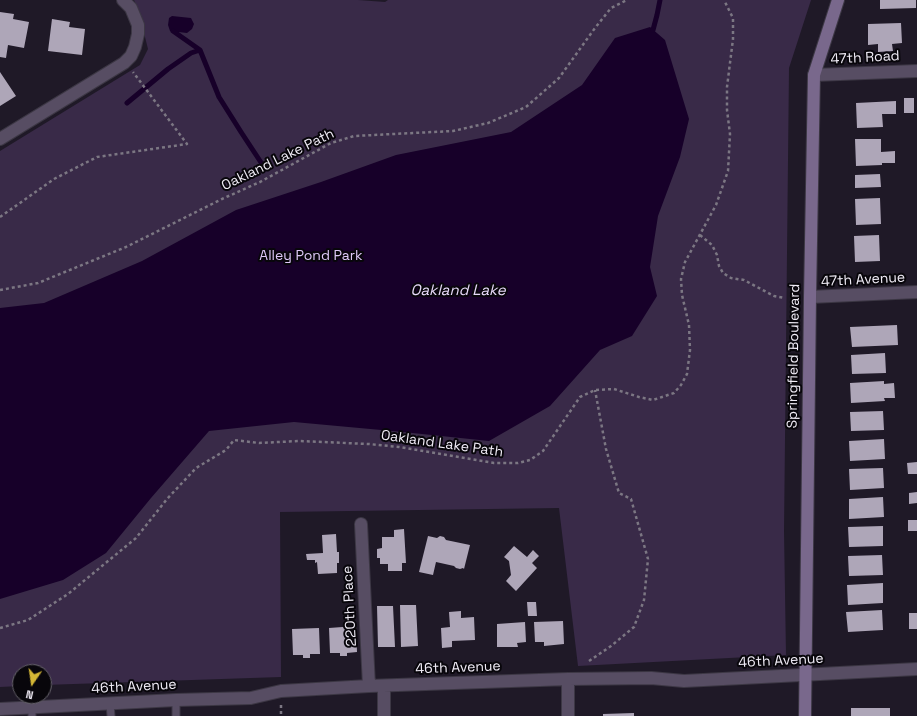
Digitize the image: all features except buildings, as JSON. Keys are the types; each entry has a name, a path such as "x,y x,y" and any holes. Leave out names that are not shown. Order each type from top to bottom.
{"main road":[{"name":"Springfield Boulevard","path":"804,716 814,75 838,0"}],"street":[{"path":"0,139 125,62 131,56 138,34 138,25 131,8 124,0"},
{"name":"47th Road","path":"814,75 917,71"},
{"name":"47th Avenue","path":"810,297 917,292"},
{"name":"220th Place","path":"361,524 368,686"},
{"name":"46th Avenue","path":"0,709 32,712 110,704 251,698 281,691 368,686 568,679 651,678 684,681 917,668"},
{"path":"568,679 568,716"},
{"path":"384,686 384,716"}],"lane":[{"path":"176,700 176,716"},
{"path":"110,704 111,716"}],"path":[{"name":"Oakland Lake Path","path":"0,290 38,283 126,247 222,199 260,182 331,143 354,136 453,131 488,123 526,107 559,78 611,8 627,0"},
{"name":"Oakland Lake Path","path":"0,628 28,620 68,594 136,538 167,499 196,468 226,450 234,440 259,443 298,441 369,444 399,447 494,463 518,463 530,460 543,451 580,397 595,390 614,389 653,400 674,393 681,385 687,374 690,350 689,325 682,295 681,279 685,262 716,205 728,171 730,134 727,110 727,87 733,39 733,18 724,0"},
{"path":"0,217 54,179 97,157 187,144 125,62"},
{"path":"700,235 712,245 723,273 731,278 744,280 774,296 785,298"},
{"path":"589,661 611,646 634,627 644,600 648,559 631,498 619,493 606,449 595,390"}],"green space":[{"name":"Alley Pond Park","path":"134,0 358,0 385,2 388,0 811,0 789,68 784,531 786,655 578,666 559,508 280,512 281,677 52,685 52,664 12,664 12,686 0,687 0,151 140,65 148,49 138,9"}],"water":[{"path":"172,16 191,18 194,24 192,29 187,33 170,31 168,25 169,18"},
{"name":"Oakland Lake","path":"650,27 665,40 689,119 680,157 658,216 650,267 657,296 632,336 600,350 550,406 489,441 294,422 209,431 106,553 63,580 0,599 0,308 44,303 142,261 236,210 396,155 511,132 582,85 615,38"}],"waterway":[{"path":"653,30 660,0"},
{"path":"173,31 200,50"},
{"path":"127,103 168,69 191,53 200,50 219,97 264,167"}]}
